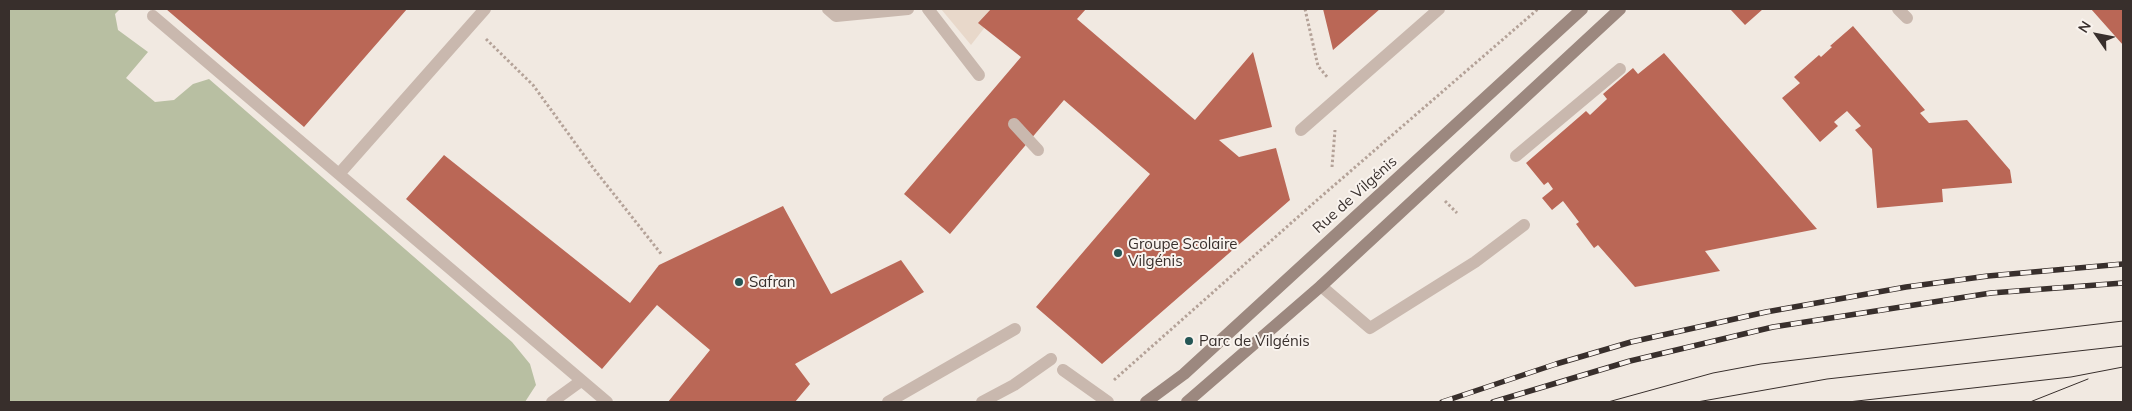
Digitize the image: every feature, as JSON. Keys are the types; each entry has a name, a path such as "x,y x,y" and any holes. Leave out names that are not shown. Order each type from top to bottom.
{"street":[{"path":"339,174 485,9"},
{"path":"828,9 836,16 908,9"},
{"path":"928,9 979,75"},
{"path":"1301,130 1439,9"},
{"name":"Rue de Vilgénis","path":"1146,402 1184,374 1582,9"},
{"path":"1187,402 1320,286 1620,9"},
{"path":"153,16 607,402"},
{"path":"1516,156 1620,70"},
{"path":"1014,124 1038,150"},
{"path":"1320,286 1370,328 1475,262 1524,225"},
{"path":"888,402 1015,329"},
{"path":"982,402 1014,385 1051,359"},
{"path":"1063,370 1103,398"},
{"path":"552,402 581,381"}],"path":[{"path":"1103,398 1323,195 1538,9"},
{"path":"472,24 533,85 594,169 662,255"},
{"path":"1445,201 1457,213"}],"green space":[{"path":"9,9 120,9 115,14 118,30 148,52 126,78 155,102 174,100 193,84 209,79 512,342 530,364 536,385 525,402 9,402"}],"shaded area":[{"path":"941,9 999,9 971,45"}],"building":[{"path":"166,9 407,9 304,127"},
{"path":"991,9 1086,9 1077,19 1195,120 1253,52 1272,127 1219,140 1239,157 1276,148 1290,200 1102,364 1036,307 1150,174 1064,100 950,234 904,194 1021,57 978,23"},
{"path":"1323,9 1380,9 1333,50"},
{"path":"1730,9 1763,9 1745,25"},
{"path":"2091,9 2123,9 2123,45"},
{"path":"1853,26 1925,110 1920,113 1929,123 1967,120 2010,170 2012,183 1942,189 1943,202 1877,208 1872,149 1855,130 1861,126 1847,111 1834,122 1838,126 1820,142 1782,98 1800,83 1794,77 1819,55 1821,57 1832,47 1830,46"},
{"path":"1664,53 1817,229 1705,251 1720,271 1635,287 1598,245 1594,248 1576,224 1579,222 1563,201 1552,210 1542,198 1553,189 1548,182 1544,185 1526,163 1586,111 1590,115 1607,99 1603,94 1633,68 1638,74"},
{"path":"444,155 630,303 659,265 783,206 831,294 901,260 924,292 795,364 810,384 795,402 668,402 710,350 657,305 602,369 406,199"}],"tram line":[{"path":"1608,402 1713,373 1761,364 2123,321"},
{"path":"1697,402 1827,379 2123,346"},
{"path":"1848,402 2071,377 2123,367"},
{"path":"2030,402 2088,379"}],"railway":[{"path":"1442,402 1556,364 1631,342 1766,312 1906,287 1988,276 2123,264"},
{"path":"1493,402 1630,361 1773,327 1991,293 2123,283"}],"place":[{"name":"Groupe Scolaire Vilgénis","path":"1118,253"},
{"name":"Safran","path":"739,282"},
{"name":"Parc de Vilgénis","path":"1189,341"}]}
